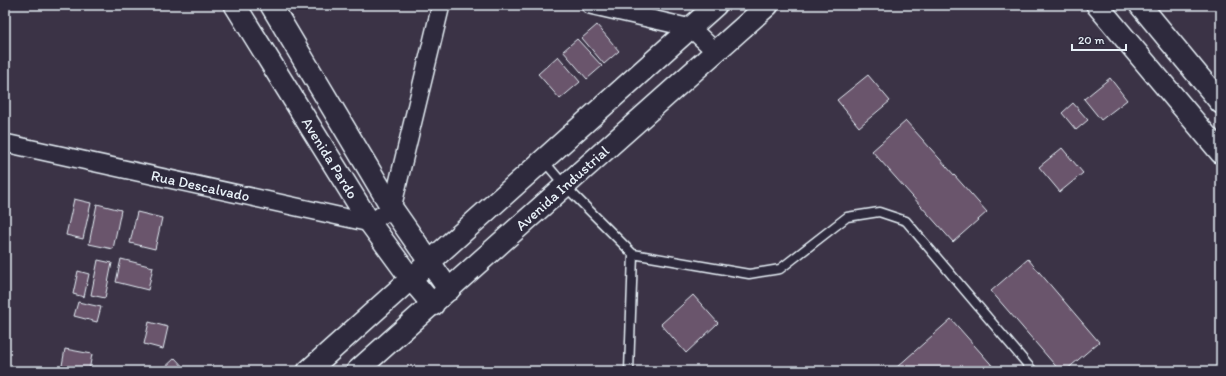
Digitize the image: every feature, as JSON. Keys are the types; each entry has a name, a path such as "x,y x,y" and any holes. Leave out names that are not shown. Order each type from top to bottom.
{"street":[{"name":"Avenida Pardo","path":"235,5 370,223 411,279 433,305"},
{"name":"Avenida Pardo","path":"271,5 392,208 449,290"},
{"path":"370,223 392,208 441,5"},
{"path":"590,5 691,28 716,52"},
{"path":"308,371 716,5"},
{"name":"Avenida Industrial","path":"357,371 433,305 768,5"},
{"path":"1096,5 1221,153"},
{"path":"1140,5 1221,103"},
{"name":"Rua Descalvado","path":"5,143 370,223"}],"lane":[{"path":"543,160 566,186 633,254 749,274 780,269 847,217 879,212 906,221 1033,371"},
{"path":"629,371 633,254"}],"building":[{"path":"597,25 619,51 604,64 582,38"},
{"path":"577,39 602,66 587,79 563,51"},
{"path":"558,56 580,82 560,99 538,74"},
{"path":"868,75 890,101 859,127 837,100"},
{"path":"1110,78 1127,100 1101,120 1084,99"},
{"path":"1073,103 1088,120 1076,130 1062,113"},
{"path":"906,121 987,212 953,242 872,151"},
{"path":"1062,148 1083,173 1060,192 1039,167"},
{"path":"74,199 91,203 83,239 66,235"},
{"path":"97,204 121,210 113,249 89,244"},
{"path":"137,212 162,218 155,249 130,243"},
{"path":"121,259 153,267 148,290 116,282"},
{"path":"1028,259 1099,342 1065,371 1060,371 991,291"},
{"path":"98,260 112,263 105,298 91,295"},
{"path":"78,271 89,274 84,297 73,294"},
{"path":"693,295 718,323 686,353 661,324"},
{"path":"78,302 101,307 97,322 74,316"},
{"path":"951,319 997,371 901,371 897,367"},
{"path":"149,322 168,327 163,349 144,344"},
{"path":"65,349 92,354 89,371 61,371"},
{"path":"175,358 187,371 162,371 162,370"}]}
